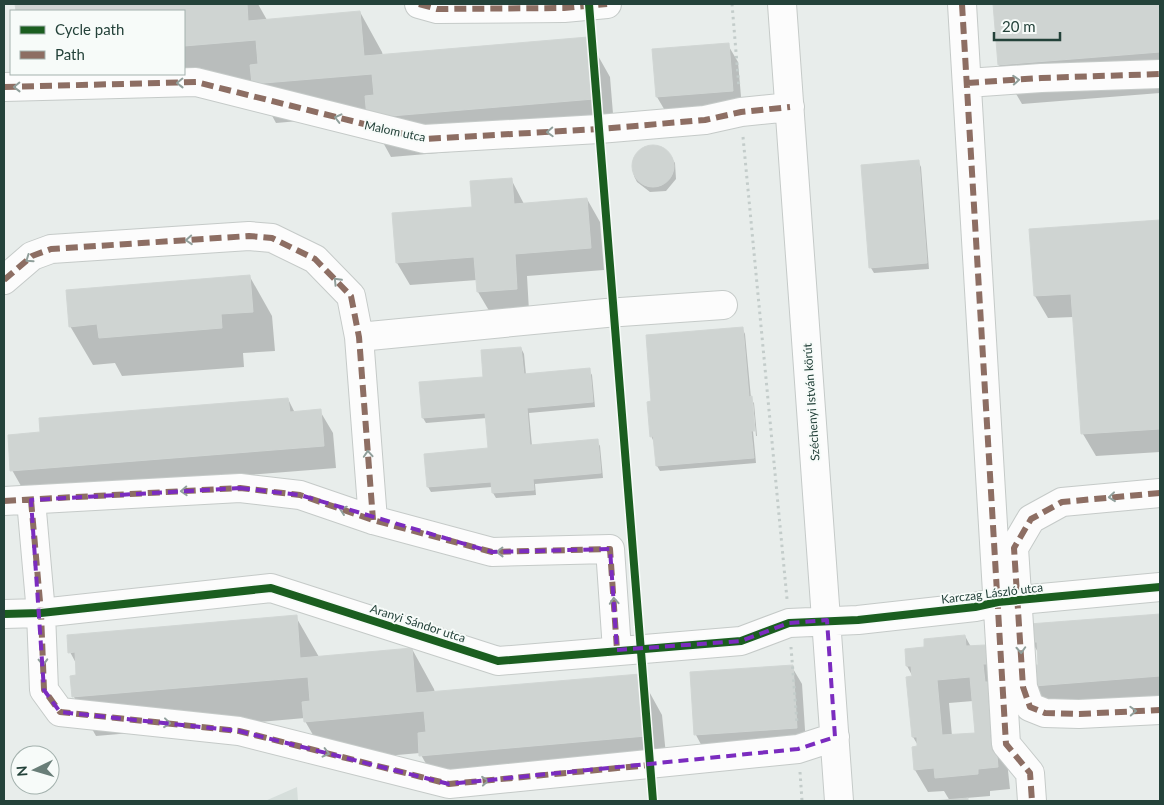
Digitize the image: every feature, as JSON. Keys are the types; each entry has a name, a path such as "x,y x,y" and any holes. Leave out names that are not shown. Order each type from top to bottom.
{"street":[{"path":"420,4 437,8 607,4"},
{"name":"Széchenyi István körút","path":"782,4 839,801"},
{"path":"962,4 1008,602 1006,744 1030,772 1032,801"},
{"path":"968,83 1041,78 1160,74"},
{"name":"Malom utca","path":"4,87 196,82 424,139 599,130 705,120 741,112 790,108"},
{"path":"4,280 32,256 51,249 249,236 272,238 315,259 351,296 359,337 373,520"},
{"path":"359,337 606,313 723,305"},
{"path":"4,501 240,488 300,495 373,520 492,552 610,549 617,650"},
{"name":"Karczag László utca","path":"1160,493 1062,502 1031,519 1014,548 1008,602 1022,687 1030,707 1046,713 1079,714 1160,710"},
{"path":"31,500 41,613 44,690 60,712 240,731 449,784 798,750 835,738"},
{"name":"Karczag László utca","path":"827,620 858,620 1008,602 1160,587"},
{"name":"Aranyi Sándor utca","path":"4,614 41,613 271,588 498,661 741,640 789,623 827,620"}],"path":[{"path":"732,4 789,623 802,801"}],"highlighted area":[{"path":"240,488 300,495 492,552 610,549 617,650 741,641 789,623 827,620 835,737 798,749 449,784 239,731 60,712 44,690 31,500"}],"shaded area":[{"path":"297,787 298,801 265,801"}],"building":[{"path":"15,4 247,4 248,21 360,11 364,56 588,37 594,99 367,118 365,96 374,95 372,74 252,84 250,65 258,64 256,40 185,46 185,10 16,10"},
{"path":"993,4 1160,4 1160,52 998,65"},
{"path":"729,43 733,91 656,97 652,49"},
{"path":"657,145 665,148 671,154 674,166 671,178 665,184 649,187 641,184 635,178 632,162 635,154 641,148"},
{"path":"919,160 927,263 869,268 861,165"},
{"path":"512,178 514,204 587,198 591,248 515,254 517,289 477,292 474,257 396,263 392,213 472,207 470,181"},
{"path":"1160,220 1160,429 1081,434 1071,294 1034,296 1029,229"},
{"path":"250,275 253,312 221,314 222,328 99,338 97,324 69,327 66,290"},
{"path":"743,327 749,397 752,396 755,431 751,431 754,458 656,466 653,436 650,437 647,402 651,401 646,335"},
{"path":"521,347 524,374 590,368 593,402 527,408 530,445 598,439 601,473 533,479 534,490 492,493 491,482 427,487 424,454 488,448 485,413 422,418 419,382 483,377 481,350"},
{"path":"288,398 290,412 321,409 324,446 10,471 8,435 40,432 39,418"},
{"path":"1160,614 1160,676 1034,686 1032,665 1038,665 1037,642 1030,642 1029,624"},
{"path":"297,615 300,658 412,648 416,693 640,674 646,736 419,756 418,733 426,732 424,711 304,722 302,702 310,701 308,677 72,697 70,676 76,675 75,652 68,653 67,635"},
{"path":"965,635 966,646 985,645 987,664 983,664 985,682 991,682 993,699 988,700 989,712 994,711 996,734 990,735 991,744 996,744 998,767 978,769 978,774 935,778 934,768 914,770 912,747 917,746 917,737 912,737 906,677 912,676 911,666 906,666 905,649 924,647 924,639","holes":["970,677 975,733 942,735 937,680"]},
{"path":"793,665 797,728 694,735 690,672"},
{"path":"968,798 968,801 932,801"}],"marked path":[{"path":"419,4 437,9 564,8 607,4"},
{"path":"962,4 1006,744 1030,773 1032,801"},
{"path":"967,83 1041,78 1160,74"},
{"path":"4,87 196,82 424,139 599,129 705,120 741,112 790,107"},
{"path":"4,280 32,256 51,249 249,236 272,238 315,259 351,296 359,337 373,520"},
{"path":"4,501 240,488 300,495 373,520 492,552 610,549 617,650 613,650"},
{"path":"1160,493 1062,502 1031,519 1014,548 1023,687 1030,707 1045,713 1079,714 1160,710"},
{"path":"31,500 41,613 44,690 60,712 239,731 449,784 650,765"}],"cycle path":[{"path":"589,4 653,801"},
{"path":"4,614 41,613 271,588 498,661 741,641 789,623 858,620 975,607 998,602 1160,587"}]}
